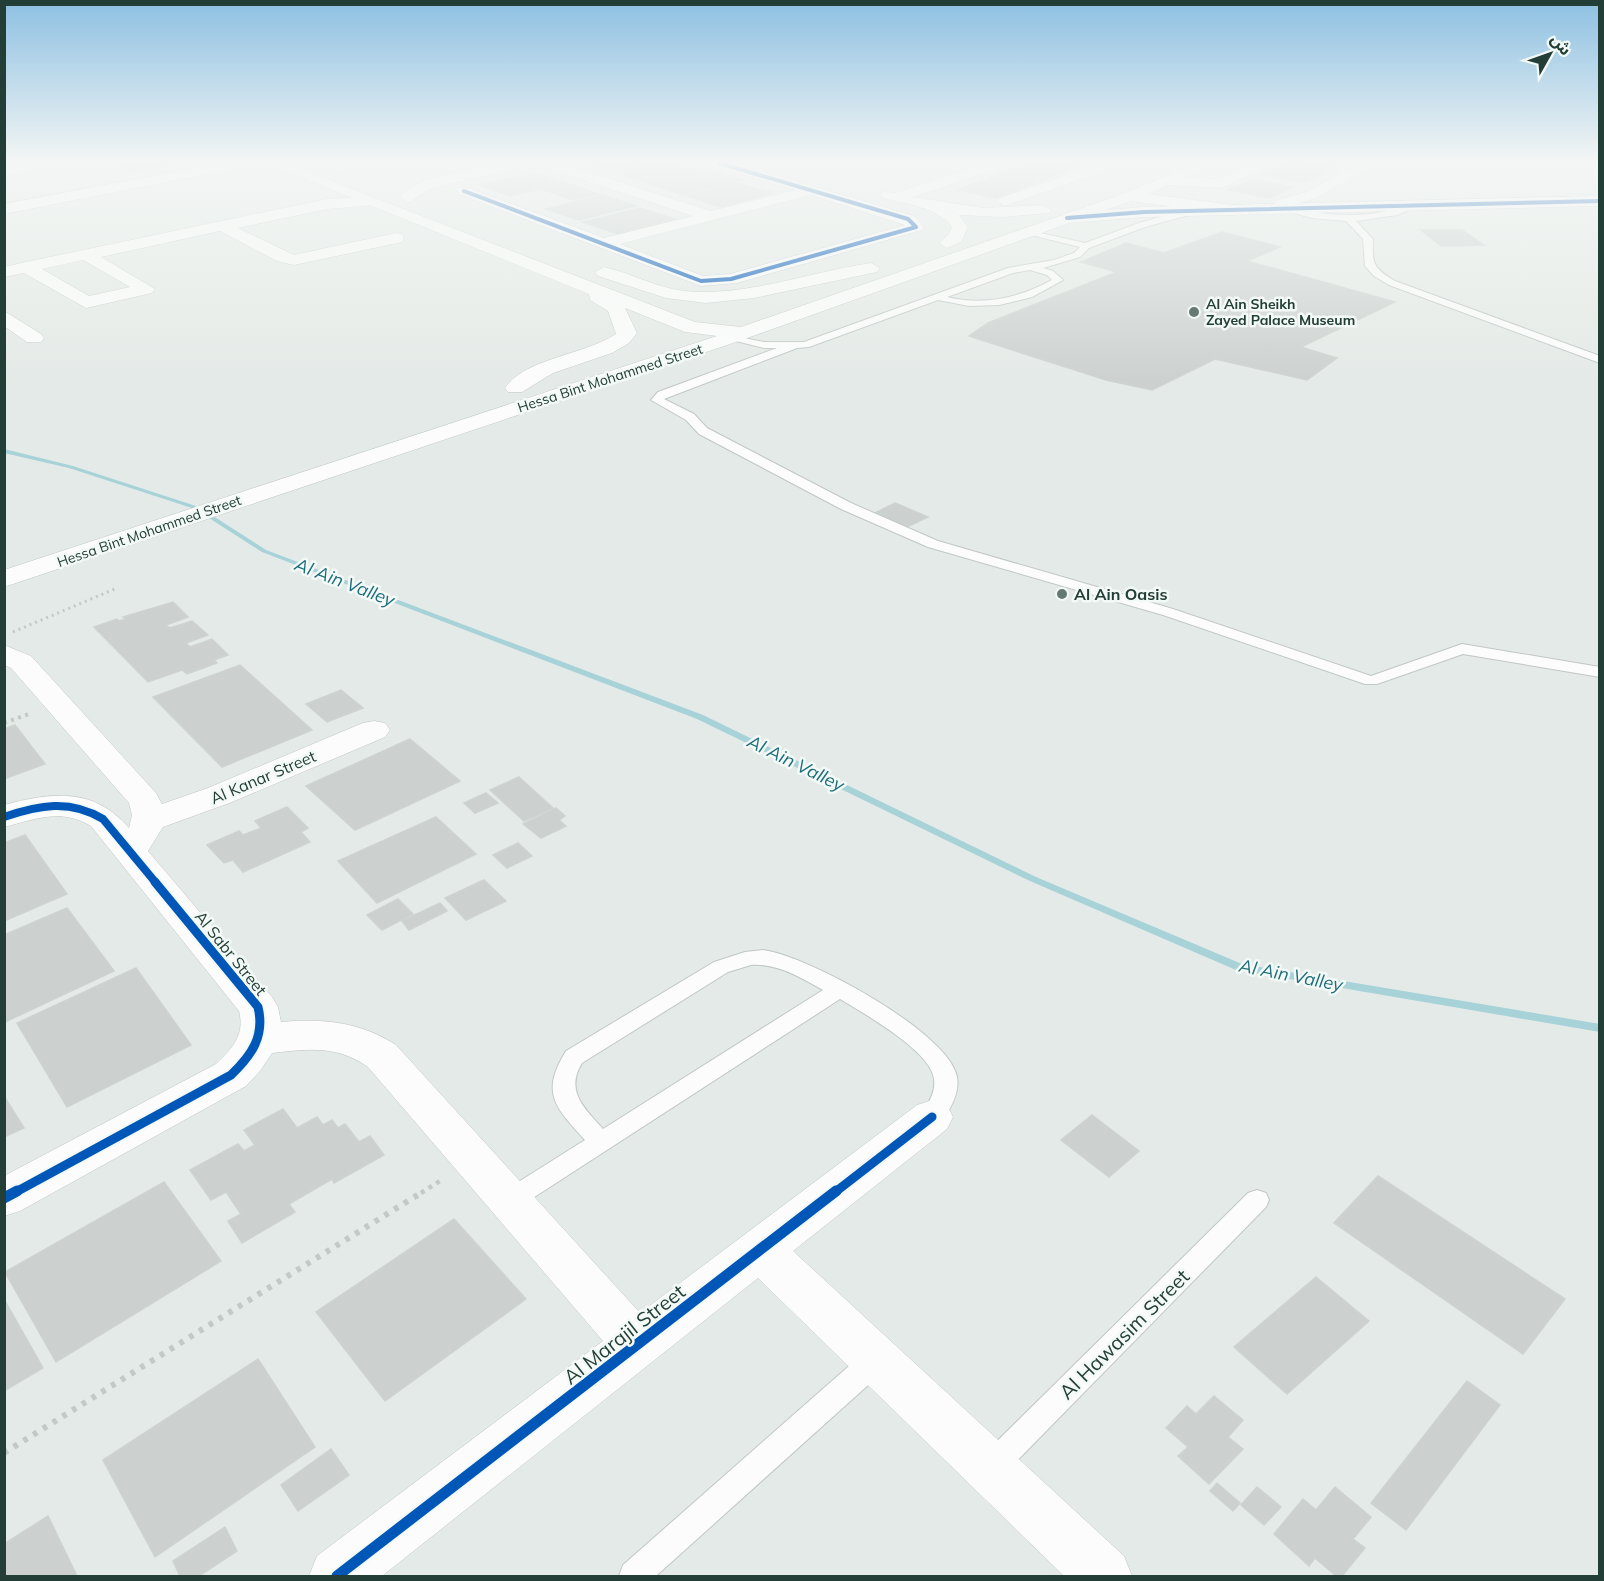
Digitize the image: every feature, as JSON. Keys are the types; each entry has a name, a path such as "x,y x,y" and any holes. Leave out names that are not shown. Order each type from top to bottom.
{"street":[{"path":"4,272 171,237"},
{"path":"243,237 283,257 294,260 396,238"},
{"path":"457,237 692,328"},
{"path":"586,237 694,280 717,281 880,237"},
{"path":"601,244 629,237"},
{"path":"956,237 942,244 964,237"},
{"name":"Hessa Bint Mohammed Street","path":"7,572 394,428 692,328 754,329 1016,237"},
{"path":"27,267 84,302 146,289 86,255"},
{"name":"Hessa Bint Mohammed Street","path":"7,572 416,441 727,329 877,266 828,275 778,289 703,297 673,295 636,280 598,270 727,329"},
{"path":"515,388 550,367 620,341 627,333 618,312 611,304 546,272"},
{"path":"4,317 34,338"},
{"path":"4,654 21,662 144,800 149,809 139,835"},
{"name":"Al Kanar Street","path":"139,835 212,799 374,729"},
{"name":"Al Sabr Street","path":"4,817 54,805 83,808 139,835 258,1007 263,1027 260,1039"},
{"name":"Al Marajil Street","path":"260,1039 325,1035 354,1039 370,1046 387,1062 637,1345"},
{"path":"4,1198 223,1080 244,1064 260,1039"},
{"name":"Al Marajil Street","path":"337,1576 932,1117"},
{"path":"760,1250 1104,1576"}],"lane":[{"path":"1049,237 1086,246"},
{"path":"1111,237 1086,246 1077,255 1056,263 1011,270 821,340 796,345 662,393 657,400 690,417 703,431 846,506 933,544 1168,612 1371,681 1462,649 1599,672"},
{"path":"1366,237 1368,239 1366,262 1372,272 1392,283 1599,360"},
{"path":"937,297 971,306 990,306 1058,280 1058,277 1050,273 1029,267"},
{"path":"727,329 764,345 796,345"},
{"path":"601,1142 566,1101 561,1091 565,1068 574,1057 587,1048 721,967 747,958 771,958 840,989 920,1042 939,1061 944,1072 944,1095 932,1117"},
{"path":"510,1200 840,989"},
{"name":"Al Hawasim Street","path":"990,1468 1257,1200"},
{"path":"634,1576 876,1359"}],"path":[{"path":"4,636 73,604 117,588"},
{"path":"4,1453 474,1160"}],"building":[{"name":"Al Ain Sheikh Zayed Palace Museum","path":"1209,237 1240,237 1280,247 1247,261 1395,302 1301,347 1337,358 1307,380 1215,359 1152,390 1106,380 969,336 988,323 1117,272 1081,262 1126,243 1164,253"},
{"path":"1429,237 1472,237 1484,245 1441,246"},
{"path":"895,503 928,517 907,527 875,513"},
{"path":"173,602 188,617 166,625 170,628 192,621 208,635 186,643 190,647 212,639 228,655 214,660 217,663 187,674 182,670 148,682 94,627 117,619 119,621 126,619 123,617"},
{"path":"240,665 312,730 222,767 153,697"},
{"path":"341,690 363,708 327,722 306,704"},
{"path":"15,725 45,764 4,779 4,729"},
{"path":"410,739 460,781 355,830 306,786"},
{"path":"519,777 553,808 524,821 490,790"},
{"path":"486,793 498,803 475,813 464,803"},
{"path":"287,807 308,828 301,832 310,842 243,872 233,860 224,863 207,845 239,831 243,835 261,828 255,821"},
{"path":"556,808 565,816 559,820 566,826 541,838 523,824"},
{"path":"436,817 476,854 377,903 338,861"},
{"path":"25,835 67,894 4,921 4,843"},
{"path":"518,843 532,856 507,868 493,855"},
{"path":"484,880 506,901 466,920 445,898"},
{"path":"398,899 413,914 382,930 367,915"},
{"path":"440,903 447,911 409,930 402,921"},
{"path":"67,908 114,971 5,1022 4,935"},
{"path":"136,968 191,1045 67,1107 17,1023"},
{"path":"4,1096 24,1128 4,1137"},
{"path":"283,1109 297,1128 317,1117 323,1125 332,1120 338,1128 345,1124 359,1142 370,1136 384,1155 334,1183 332,1179 289,1204 295,1212 242,1243 228,1221 241,1214 226,1192 211,1200 190,1170 238,1144 244,1151 255,1145 244,1130"},
{"path":"1092,1115 1139,1151 1109,1177 1061,1140"},
{"path":"1378,1176 1565,1299 1523,1354 1334,1223"},
{"path":"164,1182 221,1261 56,1362 5,1272"},
{"path":"454,1219 526,1299 385,1401 316,1312"},
{"path":"1316,1277 1369,1321 1287,1394 1234,1347"},
{"path":"4,1299 43,1368 4,1391"},
{"path":"258,1359 315,1447 155,1557 103,1460"},
{"path":"1467,1381 1500,1405 1406,1530 1371,1503"},
{"path":"1214,1396 1243,1420 1228,1437 1243,1449 1209,1484 1178,1456 1188,1447 1166,1428 1187,1406 1196,1414"},
{"path":"331,1449 349,1475 298,1511 281,1485"},
{"path":"1217,1483 1240,1503 1233,1511 1210,1491"},
{"path":"1257,1487 1281,1507 1264,1525 1241,1505"},
{"path":"1335,1487 1371,1517 1353,1539 1365,1548 1342,1576 1336,1576 1315,1558 1309,1566 1274,1534 1303,1499 1316,1510"},
{"path":"48,1516 77,1576 4,1576 4,1544"},
{"path":"225,1527 237,1551 199,1576 180,1576 173,1561"}],"waterway":[{"name":"Al Ain Valley","path":"4,451 71,467 197,508 264,551 700,717 1033,879 1240,967 1600,1028"}],"cycle path":[{"path":"585,237 701,281 731,279 881,237"},
{"path":"4,817 29,809 55,805 80,808 103,819 258,1007 261,1017 256,1045 231,1075 4,1198"},
{"path":"337,1576 932,1117"}],"place":[{"name":"Al Ain Sheikh Zayed Palace Museum","path":"1194,312"},
{"name":"Al Ain Oasis","path":"1062,594"}]}
